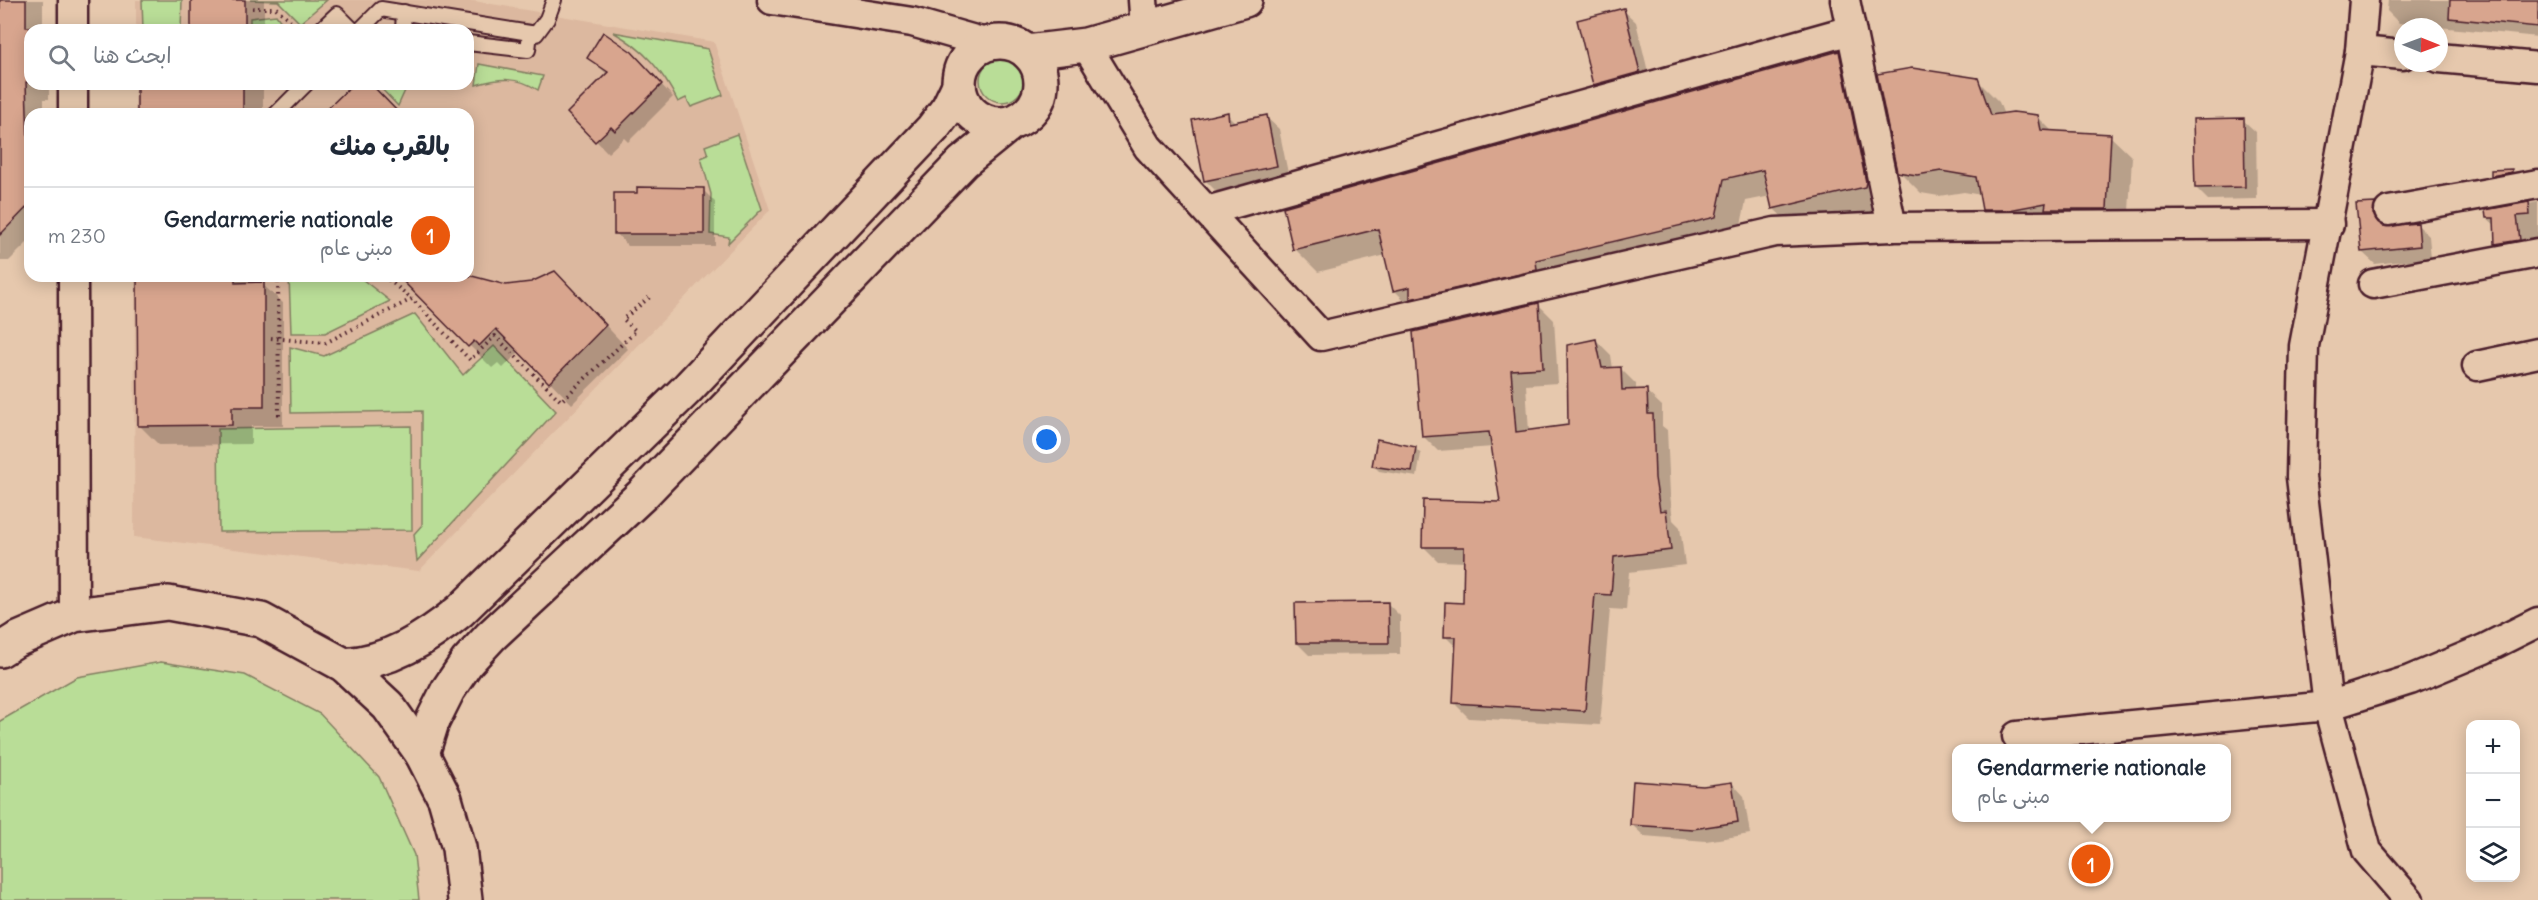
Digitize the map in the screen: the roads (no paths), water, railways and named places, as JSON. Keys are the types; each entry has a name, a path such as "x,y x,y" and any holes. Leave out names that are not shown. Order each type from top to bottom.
{"main road":[{"path":"423,754 432,722 448,690 467,662 491,636 642,495 963,162 1011,123 1031,111 1041,89 1086,45 1144,14 1245,0"},
{"path":"344,665 363,664 405,648 424,638 460,611 687,389 933,128 948,108 959,85 961,71 967,59 977,50 989,44 1009,44 1027,52 1036,62 1041,75 1041,89"},
{"path":"1027,52 1086,45"},
{"path":"959,85 967,108 975,116 987,122 1011,123"},
{"path":"0,650 16,640 74,615 168,603 261,620 344,665 388,706 423,754 445,799 459,848 465,900"}],"street":[{"path":"73,0 73,24"},
{"path":"1845,0 1892,227"},
{"path":"2364,0 2360,51 2329,224 2304,346 2301,477 2328,706 2367,851 2390,900"},
{"path":"780,1 912,22 989,44"},
{"path":"1207,211 1851,30"},
{"path":"1086,45 1148,147 1321,336 1743,237 1775,232 1892,227 2329,224"},
{"path":"2360,51 2394,54"},
{"path":"2448,59 2538,67"},
{"path":"73,90 73,108"},
{"path":"2389,211 2538,184"},
{"path":"2373,284 2538,253"},
{"path":"74,282 74,615"},
{"path":"2477,366 2538,353"},
{"path":"2017,736 2328,706 2410,680 2484,649 2538,622"},
{"path":"2367,851 2409,900"}],"lane":[{"path":"366,24 381,9 537,34 547,19 554,0"},
{"path":"403,24 404,12"},
{"path":"326,24 337,14 347,24"},
{"path":"474,43 528,50 530,33"},
{"path":"282,108 300,90"}],"place":[{"name":"Gendarmerie nationale","path":"2091,864"}]}
